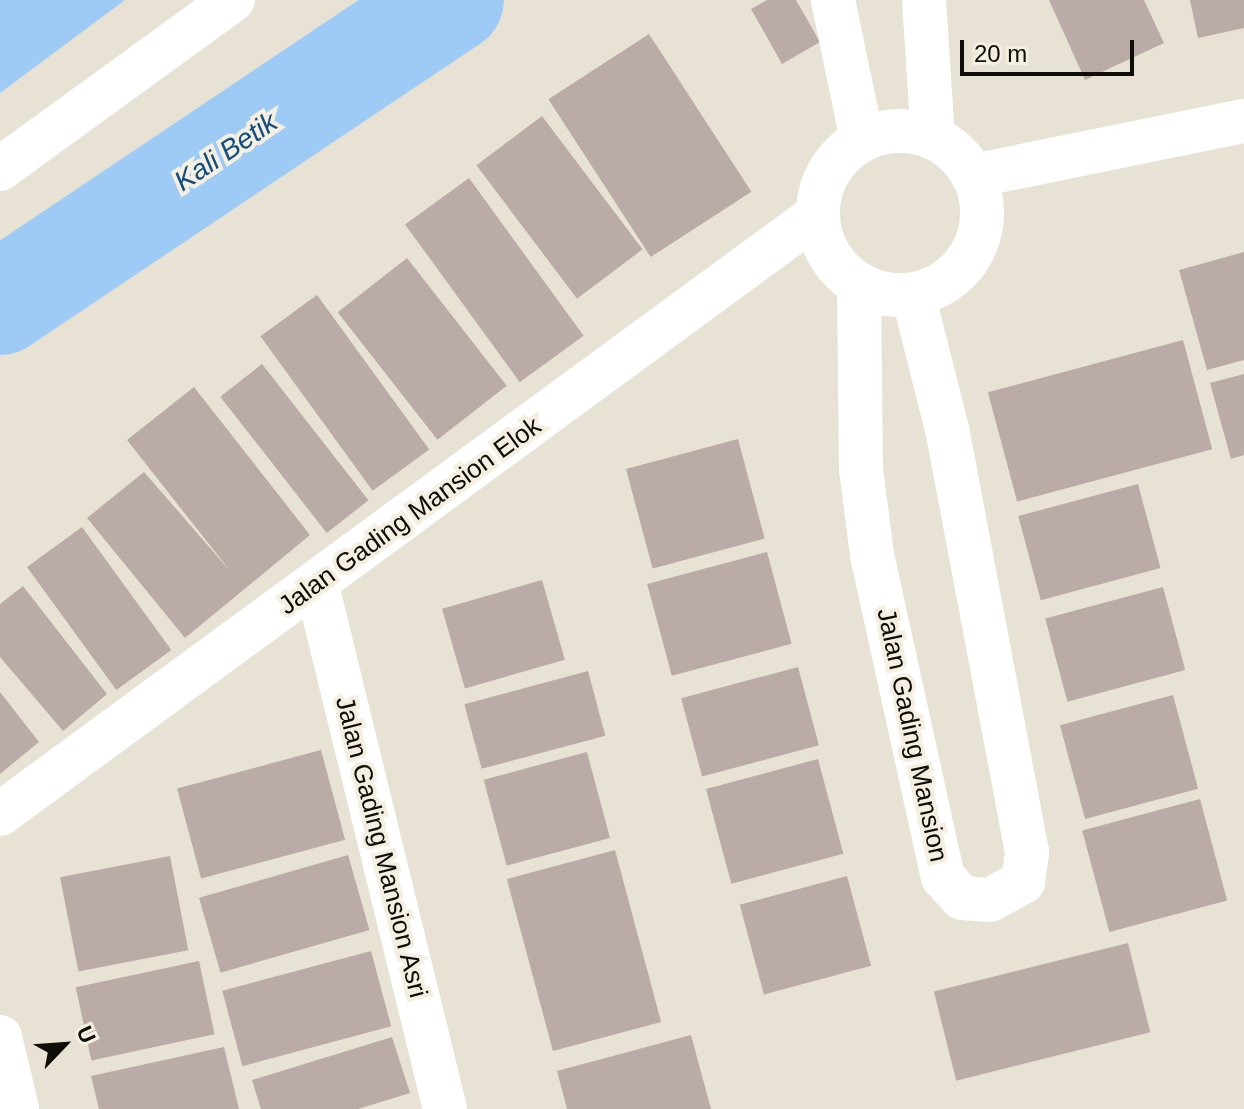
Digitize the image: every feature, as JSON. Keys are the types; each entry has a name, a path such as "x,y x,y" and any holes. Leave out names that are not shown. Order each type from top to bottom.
{"street":[{"path":"0,169 233,0"},
{"path":"833,0 862,140"},
{"path":"924,0 933,138"},
{"path":"973,176 1244,121"},
{"path":"909,131 933,138 973,176 982,219 977,240 953,276 913,295 859,284 827,252 817,215 829,172 862,140 909,131"},
{"name":"Jalan Gading Mansion Elok","path":"0,814 317,586 817,215"},
{"name":"Jalan Gading Mansion","path":"859,284 861,469 872,555 943,877 962,898 990,900 1023,882 1027,852 948,433 913,295"},
{"name":"Jalan Gading Mansion Asri","path":"317,586 445,1109"},
{"path":"0,1037 17,1109"}],"water":[{"path":"0,0 125,0 0,93"}],"building":[{"path":"767,0 796,0 820,42 782,64 751,9"},
{"path":"1049,0 1144,0 1164,43 1085,80"},
{"path":"1190,0 1244,0 1244,28 1198,38"},
{"path":"649,34 751,192 651,257 548,99"},
{"path":"542,116 643,249 577,299 477,165"},
{"path":"469,178 584,336 520,382 405,224"},
{"path":"1244,252 1244,360 1207,370 1179,270"},
{"path":"407,258 507,386 437,440 338,312"},
{"path":"317,295 429,450 373,491 260,336"},
{"path":"1183,340 1212,449 1017,501 988,392"},
{"path":"262,364 369,500 327,533 220,397"},
{"path":"1244,374 1244,455 1231,459 1210,383"},
{"path":"194,387 310,535 185,638 87,518 144,472 231,572 127,440"},
{"path":"738,439 765,538 653,569 626,469"},
{"path":"1138,484 1161,568 1041,600 1018,516"},
{"path":"82,527 171,650 116,690 27,567"},
{"path":"767,552 792,644 672,676 647,584"},
{"path":"542,580 565,660 465,688 442,609"},
{"path":"23,586 107,694 63,731 0,657 0,604"},
{"path":"1163,587 1185,670 1067,702 1045,619"},
{"path":"798,667 819,745 702,777 681,698"},
{"path":"588,671 605,736 482,769 464,704"},
{"path":"0,692 39,742 0,774"},
{"path":"1173,695 1198,789 1085,819 1060,725"},
{"path":"321,750 345,840 201,878 177,789"},
{"path":"587,752 610,838 507,866 484,780"},
{"path":"818,759 843,854 731,884 706,789"},
{"path":"1200,799 1227,900 1109,932 1082,831"},
{"path":"615,850 661,1022 553,1051 507,879"},
{"path":"348,855 369,930 221,973 199,898"},
{"path":"170,856 188,950 78,972 60,877"},
{"path":"847,876 871,966 764,995 740,905"},
{"path":"1128,943 1150,1032 956,1081 934,991"},
{"path":"371,951 391,1026 242,1066 222,991"},
{"path":"199,961 215,1034 91,1061 76,987"},
{"path":"691,1035 711,1109 567,1109 557,1071"},
{"path":"392,1037 410,1093 358,1109 261,1109 252,1080"},
{"path":"224,1047 239,1109 99,1109 91,1076"}],"waterway":[{"name":"Kali Betik","path":"0,303 452,0"}]}
